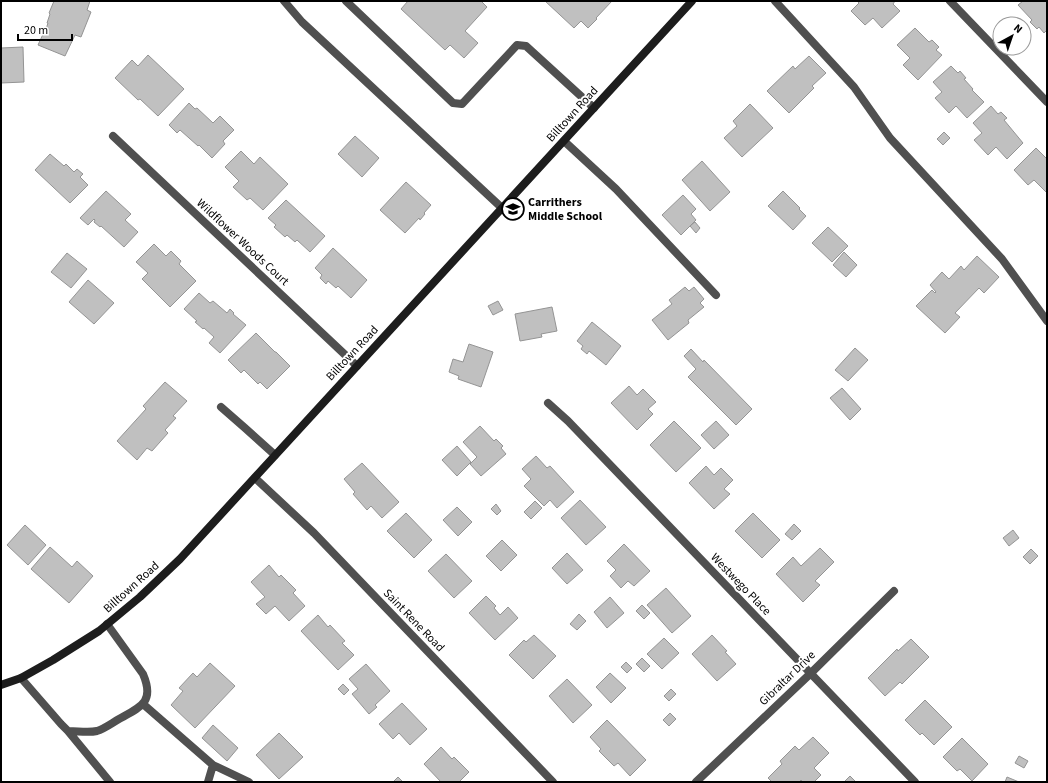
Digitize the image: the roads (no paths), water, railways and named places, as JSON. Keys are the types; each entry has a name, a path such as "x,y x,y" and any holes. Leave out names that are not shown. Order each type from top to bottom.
{"main road":[{"name":"Billtown Road","path":"1,685 21,678 99,631 140,598 180,559 692,1"}],"street":[{"path":"284,1 302,22 502,208"},
{"path":"776,1 854,87 890,138 1002,259 1047,322"},
{"path":"950,1 1047,102"},
{"path":"349,2 454,103 462,104 517,45 526,46 594,108"},
{"name":"Wildflower Woods Court","path":"113,136 357,366"},
{"path":"564,141 616,189 716,295"},
{"name":"Westwego Place","path":"548,404 568,421 915,782"},
{"path":"221,408 275,455"},
{"name":"Saint Rene Road","path":"255,478 314,533 553,782"},
{"name":"Gibraltar Drive","path":"696,782 810,674 894,591"},
{"path":"68,731 90,732 98,730 140,707 146,698 147,689 143,674 107,624"},
{"path":"21,678 60,724 68,731 110,782"},
{"path":"143,704 213,765 249,782"},
{"path":"208,782 213,765"}],"place":[{"name":"Carrithers Middle School","path":"513,209"}]}
